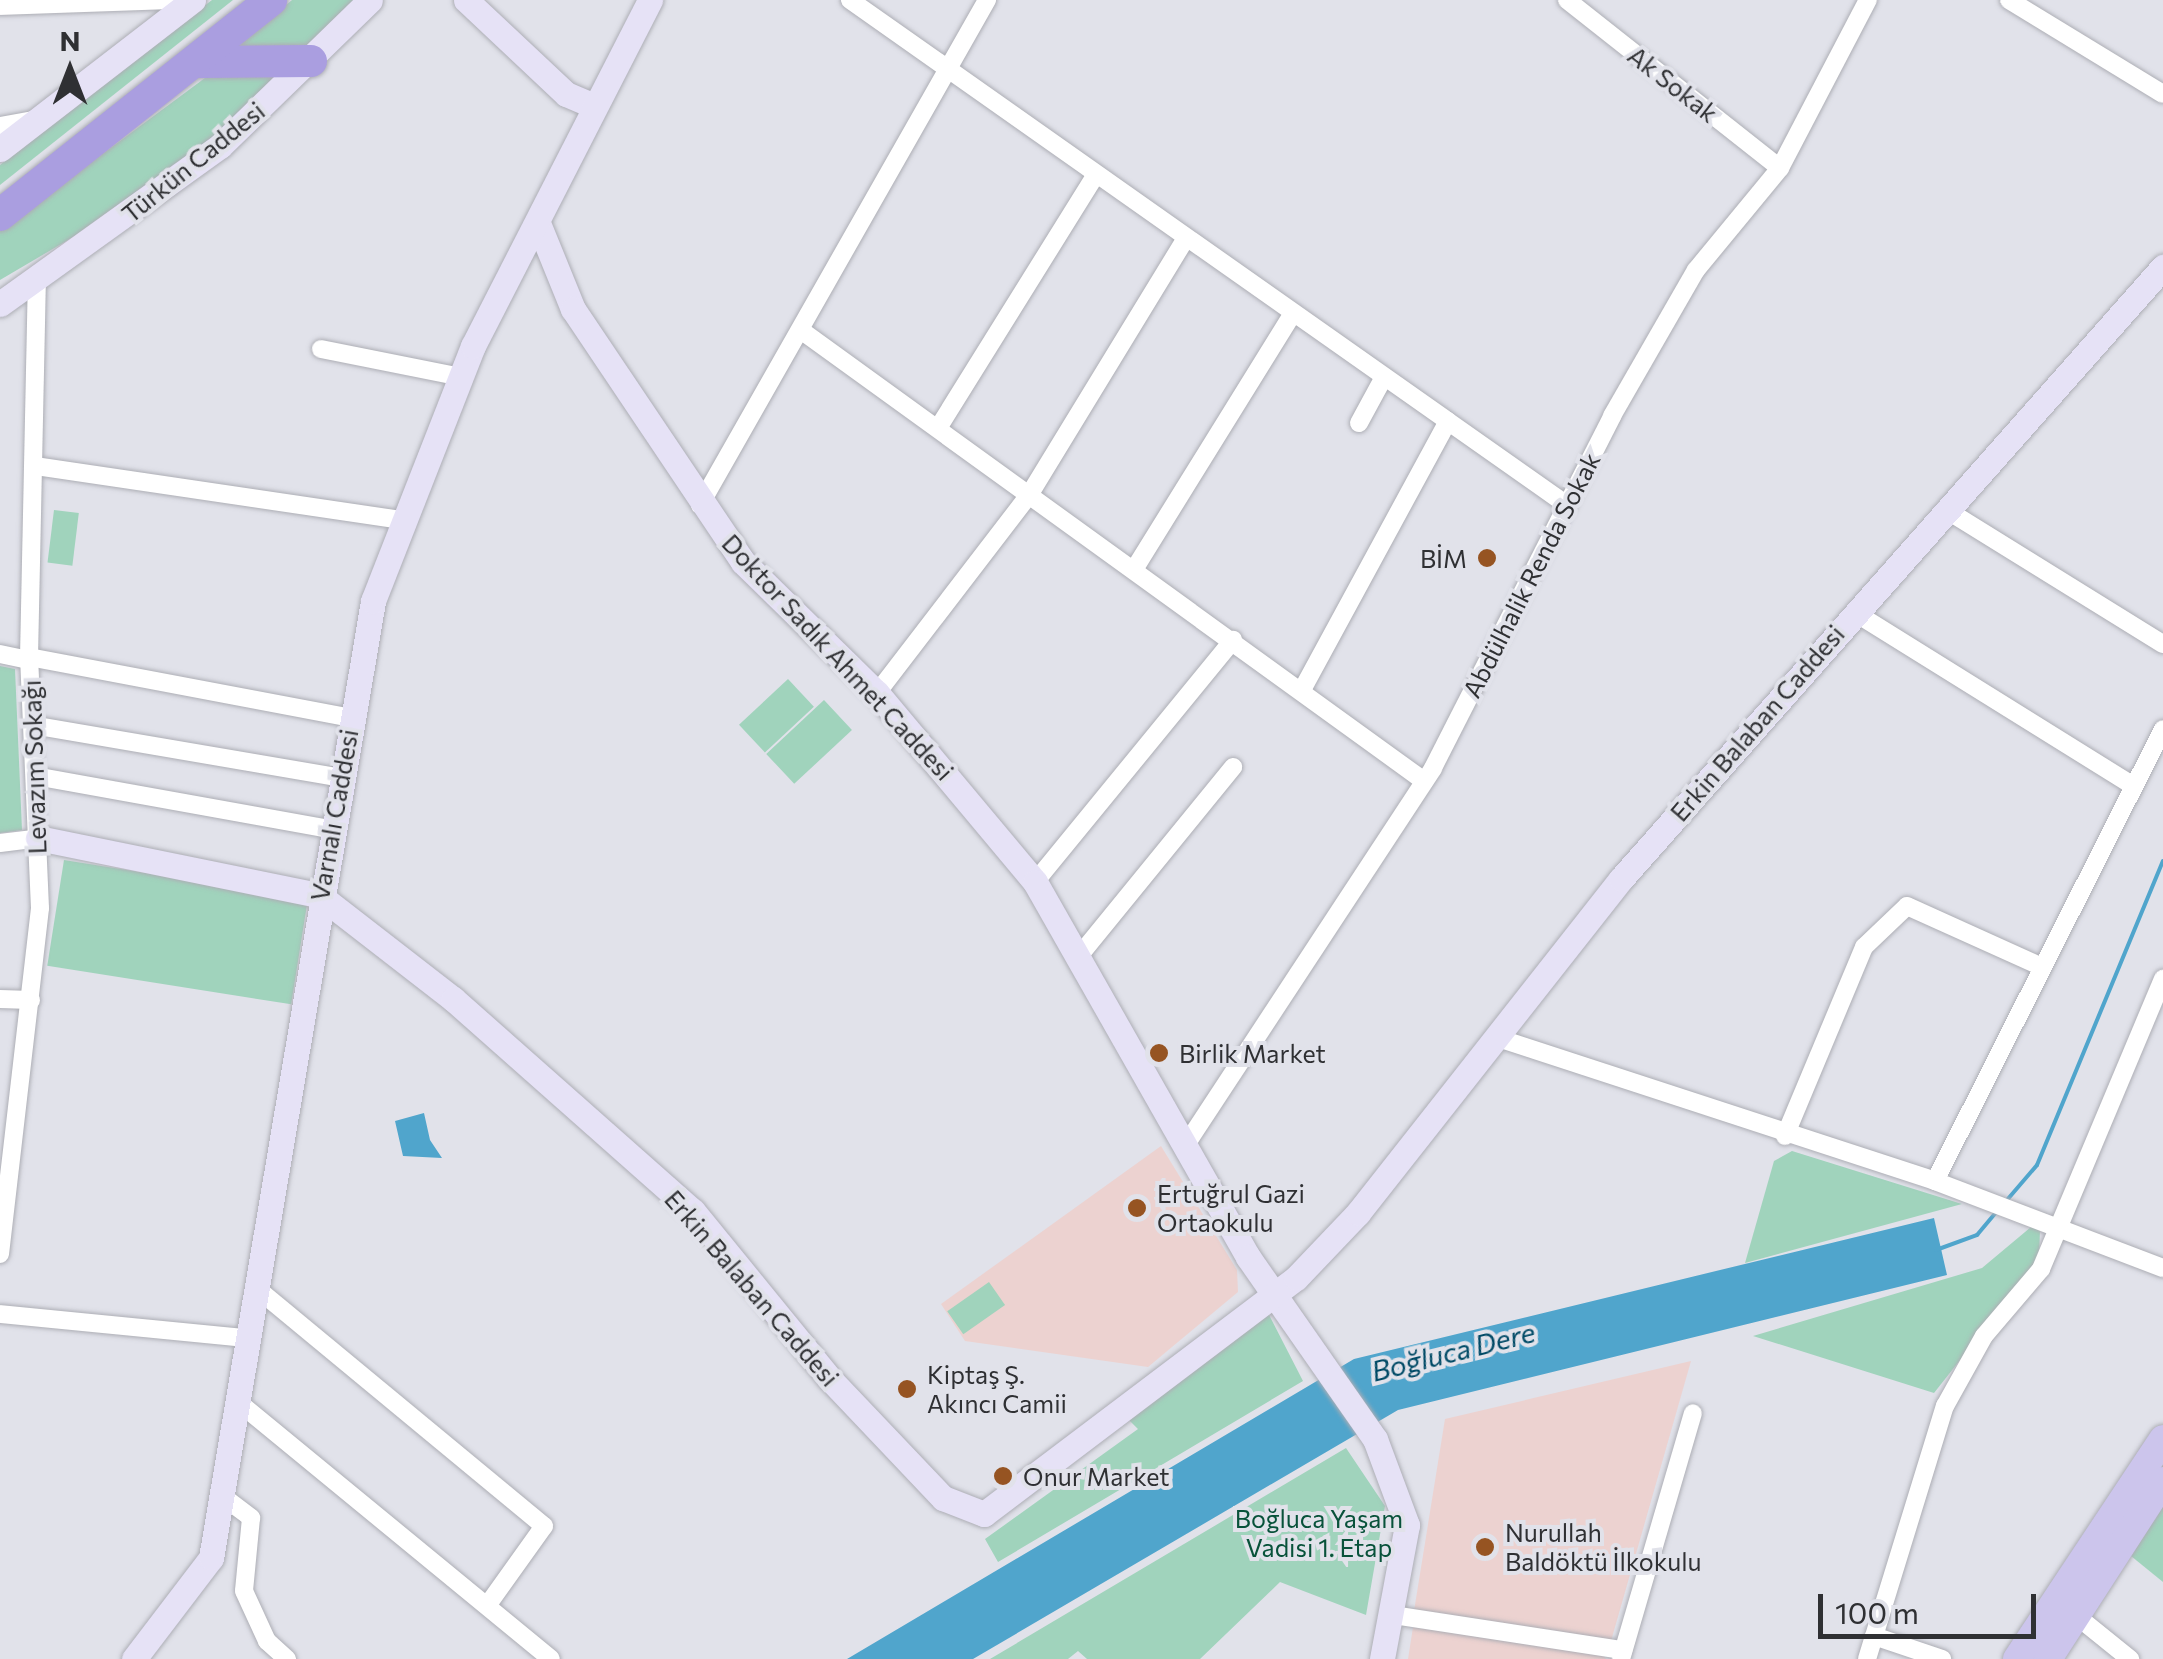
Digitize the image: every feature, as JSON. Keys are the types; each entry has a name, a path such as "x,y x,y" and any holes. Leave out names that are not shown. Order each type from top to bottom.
{"highway":[{"path":"0,196 243,0"},
{"path":"0,215 201,62 271,0"},
{"path":"201,62 311,61"}],"main road":[{"path":"2017,1659 2053,1599 2163,1439"},
{"path":"2048,1659 2163,1481"}],"street":[{"name":"Türkün Caddesi","path":"0,304 220,146 370,0"},
{"path":"466,0 566,94 594,106"},
{"name":"Varnalı Caddesi","path":"134,1659 211,1558 245,1338 373,601 400,520 461,377 650,0"},
{"path":"850,0 955,70 969,90 1567,504"},
{"path":"700,504 955,70 987,0"},
{"name":"Ak Sokak","path":"1567,0 1780,168"},
{"name":"Abdülhalik Renda Sokak","path":"1186,1146 1424,782 1567,504 1696,270 1780,168 1868,0"},
{"path":"2009,0 2163,94"},
{"path":"0,6 178,3"},
{"path":"0,149 45,118 178,3"},
{"path":"0,126 45,118"},
{"path":"940,425 1095,176"},
{"name":"Doktor Sadık Ahmet Caddesi","path":"538,223 573,308 700,504 744,562 877,693 1036,882 1270,1291 1390,1479 1407,1524 1393,1614"},
{"path":"877,693 1032,492 1186,238"},
{"name":"Erkin Balaban Caddesi","path":"38,838 320,895 454,999 693,1211 829,1378 964,1511 998,1509 1270,1291 1368,1194 1494,1038 1854,612 2163,267"},
{"name":"Levazım Sokağı","path":"0,1254 4,1178 31,1000 38,838 29,658 38,278"},
{"path":"1135,568 1292,313"},
{"path":"802,331 940,425 1424,782"},
{"path":"321,349 461,377"},
{"path":"1358,423 1384,377"},
{"path":"1302,690 1448,421"},
{"path":"35,466 400,520"},
{"path":"1944,509 2163,644"},
{"path":"1854,612 2133,786"},
{"path":"1036,882 1233,640"},
{"path":"0,654 352,718"},
{"path":"32,726 341,778"},
{"path":"1935,1181 2163,729"},
{"path":"1079,956 1233,767"},
{"path":"34,776 334,830"},
{"path":"0,843 38,838"},
{"path":"1785,1136 1864,947 1907,906 2042,967"},
{"path":"1867,1659 1944,1406 1984,1336 2041,1270 2163,980"},
{"path":"0,999 31,1000"},
{"path":"1494,1038 1785,1136 1935,1181 2163,1268"},
{"path":"255,1287 544,1526 489,1603"},
{"path":"0,1314 245,1338"},
{"path":"237,1401 489,1603 551,1659"},
{"path":"1382,1659 1393,1614 1622,1654 1693,1413"},
{"path":"221,1495 251,1518 244,1591 266,1641 287,1659"},
{"path":"2053,1599 2078,1614 2130,1659"},
{"path":"1874,1636 1942,1659"}],"shaded area":[{"name":"Ertuğrul Gazi Ortaokulu","path":"1161,1146 1237,1270 1238,1292 1148,1367 965,1341 941,1304"},
{"path":"1691,1361 1611,1641 1414,1611 1445,1419"},
{"path":"1413,1627 1603,1655 1606,1659 1408,1659"}],"green space":[{"path":"212,0 233,0 0,185 0,165"},
{"path":"292,0 355,0 306,47 237,46"},
{"path":"213,72 285,75 165,183 0,280 0,230"},
{"path":"54,510 79,513 72,566 48,563"},
{"path":"0,666 15,669 22,830 0,833"},
{"path":"788,679 814,707 765,752 739,725"},
{"path":"824,700 852,730 794,784 766,754"},
{"path":"64,860 308,899 291,1004 47,966"},
{"path":"1792,1151 1962,1204 1745,1263 1774,1161"},
{"path":"2031,1227 2040,1230 2039,1260 1934,1393 1753,1336 1982,1268"},
{"path":"989,1282 1005,1305 963,1334 947,1311"},
{"path":"1267,1311 1303,1381 998,1562 985,1539 1138,1429 1129,1420"},
{"name":"Boğluca Yaşam Vadisi 1. Etap","path":"1346,1448 1385,1506 1366,1615 1280,1582 1200,1659 1087,1659 1078,1651 1068,1659 990,1659"},
{"path":"2163,1505 2163,1582 2131,1556"}],"water":[{"path":"424,1113 430,1140 442,1158 403,1156 395,1121"},
{"name":"Boğluca Dere","path":"1934,1218 1947,1275 1398,1410 973,1659 847,1659 1354,1359"}],"waterway":[{"path":"2007,1200 2037,1165 2163,861"},
{"path":"1936,1250 1977,1235 1997,1211"}],"place":[{"name":"BİM","path":"1487,558"},
{"name":"Birlik Market","path":"1159,1053"},
{"name":"Ertuğrul Gazi Ortaokulu","path":"1137,1208"},
{"name":"Kiptaş Ş. Akıncı Camii","path":"907,1389"},
{"name":"Onur Market","path":"1003,1476"},
{"name":"Nurullah Baldöktü İlkokulu","path":"1485,1547"}]}
